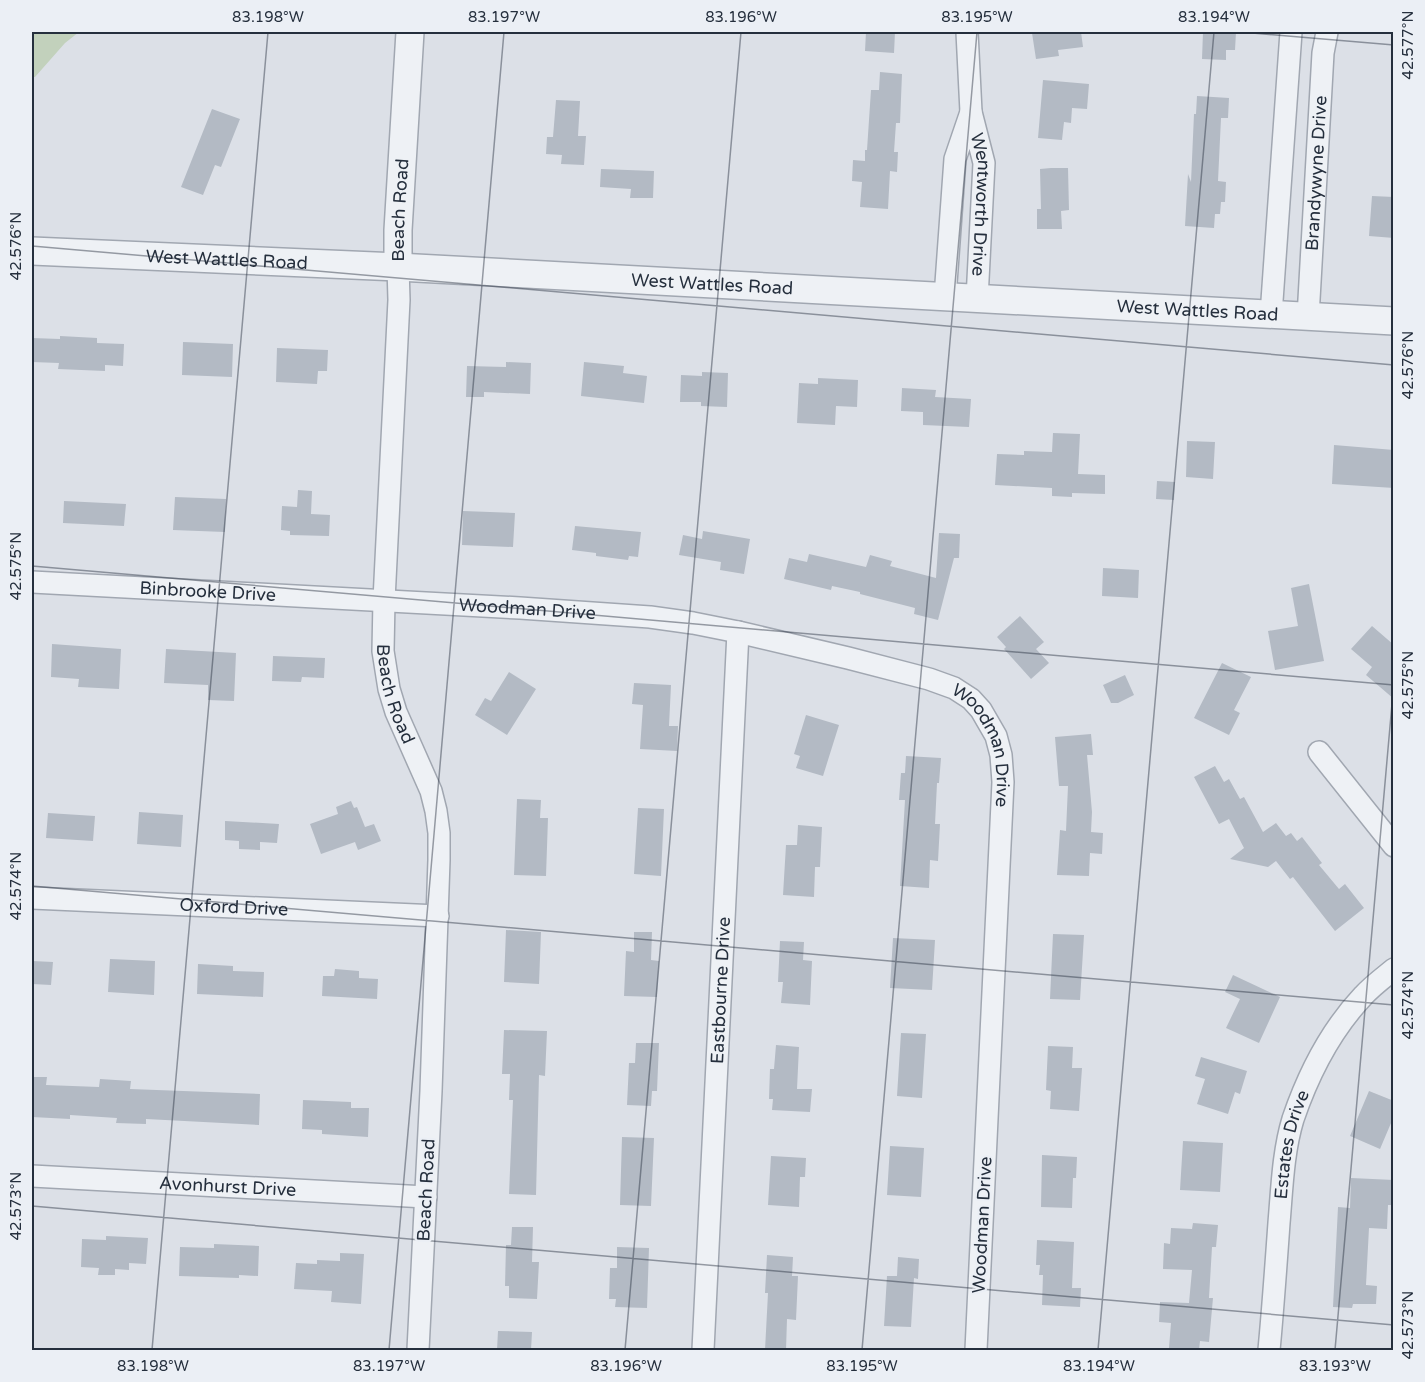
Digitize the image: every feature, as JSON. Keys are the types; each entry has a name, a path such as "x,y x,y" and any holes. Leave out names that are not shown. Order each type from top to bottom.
{"street":[{"name":"Beach Road","path":"410,32 398,230 399,300 383,651 389,689 396,712 431,791 439,833 438,916 417,1350"},
{"name":"Wentworth Drive","path":"967,32 971,112 984,163 977,299"},
{"name":"Brandywyne Drive","path":"1271,315 1291,32"},
{"name":"Brandywyne Drive","path":"1308,317 1323,53 1327,32"},
{"name":"Wentworth Drive","path":"945,297 955,159 971,112"},
{"name":"West Wattles Road","path":"32,251 398,267 1394,321"},
{"name":"Binbrooke Drive","path":"32,582 384,600"},
{"name":"Woodman Drive","path":"384,600 650,617 693,623 928,679 954,688 971,699 981,710 996,735 1001,755 1003,782 976,1350"},
{"name":"Eastbourne Drive","path":"703,1350 738,632"},
{"path":"1319,752 1394,846"},
{"name":"Oxford Drive","path":"32,898 438,916"},
{"name":"Estates Drive","path":"1269,1350 1282,1178 1293,1120 1310,1078 1333,1034 1363,996 1394,969"},
{"name":"Avonhurst Drive","path":"32,1176 426,1197"}],"green space":[{"path":"32,32 79,32 65,43 35,77 32,77"}],"building":[{"path":"866,32 895,32 894,53 865,51"},
{"path":"1081,32 1083,47 1058,50 1059,56 1036,59 1032,33"},
{"path":"1203,32 1236,32 1235,50 1226,50 1226,60 1202,59"},
{"path":"880,72 902,74 900,123 896,123 894,152 898,152 897,172 890,171 888,209 860,207 862,182 852,181 853,160 865,161 871,90 879,90"},
{"path":"1043,80 1089,84 1087,109 1072,108 1071,123 1064,122 1062,140 1038,138"},
{"path":"1197,96 1229,98 1228,118 1221,118 1218,181 1226,182 1225,202 1221,202 1220,214 1215,214 1214,228 1185,226 1188,174 1191,182"},
{"path":"556,100 580,101 578,136 586,136 584,165 561,164 562,155 546,154 547,137 553,137"},
{"path":"212,109 240,119 221,167 215,165 203,195 181,187"},
{"path":"1068,168 1069,210 1061,211 1062,229 1037,229 1037,209 1041,209 1040,169"},
{"path":"601,169 654,171 653,198 630,198 631,189 600,187"},
{"path":"1372,196 1394,197 1394,238 1369,236"},
{"path":"60,336 97,338 97,343 124,344 123,366 105,365 105,371 58,369 59,363 32,362 32,338 60,339"},
{"path":"183,342 233,344 232,377 182,375"},
{"path":"277,348 328,350 327,371 318,371 317,384 276,382"},
{"path":"506,362 531,363 530,394 484,392 484,397 466,397 467,366 506,367"},
{"path":"584,362 624,366 623,373 647,376 644,403 581,396"},
{"path":"702,372 728,373 727,407 701,406 701,402 680,402 681,375 702,376"},
{"path":"818,378 858,380 857,407 836,406 835,425 797,423 799,383 818,384"},
{"path":"902,388 936,390 935,397 971,399 969,427 923,425 923,412 901,411"},
{"path":"1053,433 1080,434 1078,474 1105,475 1105,494 1072,493 1072,497 1052,496 1052,488 995,485 997,454 1024,455 1024,451 1052,452"},
{"path":"1187,441 1215,442 1213,479 1186,477"},
{"path":"1334,445 1394,450 1394,488 1332,484"},
{"path":"1157,481 1175,482 1174,500 1156,499"},
{"path":"298,490 312,491 311,514 330,515 329,536 290,535 290,531 281,530 282,506 297,507"},
{"path":"175,497 226,499 225,532 173,530"},
{"path":"64,501 126,504 124,526 63,523"},
{"path":"463,511 515,513 513,547 462,545"},
{"path":"575,526 641,532 638,557 629,556 628,560 572,550"},
{"path":"703,531 750,539 744,574 720,570 721,562 679,555 683,535 702,539"},
{"path":"939,533 960,534 959,558 954,558 938,620 914,614 915,608 860,594 860,592 832,586 831,590 784,579 789,558 807,562 809,554 866,567 870,555 892,561 890,566 936,578"},
{"path":"1103,568 1139,570 1138,598 1102,596"},
{"path":"1309,584 1324,661 1275,670 1268,631 1298,626 1291,588"},
{"path":"1020,616 1044,642 1036,649 1049,663 1031,679 1004,649 1006,647 997,637"},
{"path":"1372,626 1394,645 1394,699 1366,675 1372,667 1351,649"},
{"path":"52,644 121,649 119,689 78,687 79,679 51,677"},
{"path":"166,649 236,653 234,701 208,700 208,685 164,683"},
{"path":"273,656 325,658 324,678 302,677 301,682 272,681"},
{"path":"1222,663 1251,677 1234,710 1240,713 1229,735 1194,718"},
{"path":"509,672 536,689 507,735 475,715 485,698 491,701"},
{"path":"1125,675 1134,695 1118,703 1111,703 1103,685"},
{"path":"634,683 671,685 669,726 678,726 677,751 640,749 643,705 632,704"},
{"path":"806,715 839,725 823,776 796,768 800,756 794,754"},
{"path":"1091,734 1093,755 1087,755 1092,812 1091,832 1103,833 1102,854 1090,853 1089,876 1057,875 1060,830 1066,831 1068,786 1059,786 1055,737"},
{"path":"906,756 941,758 935,824 940,824 938,861 930,860 929,888 900,886 905,800 899,800 901,773 905,773"},
{"path":"1215,766 1224,782 1229,779 1240,799 1244,797 1263,832 1276,823 1286,836 1291,833 1297,841 1302,837 1322,863 1319,865 1339,889 1345,884 1364,908 1335,931 1293,877 1290,879 1276,861 1268,867 1230,859 1244,848 1229,819 1219,824 1194,777"},
{"path":"517,799 541,800 540,818 548,818 546,876 514,875"},
{"path":"351,801 354,808 357,807 365,827 374,824 381,841 358,850 355,842 321,854 310,824 338,814 336,807"},
{"path":"638,808 664,809 661,876 634,874"},
{"path":"139,812 183,815 181,847 137,844"},
{"path":"48,813 95,816 93,841 46,838"},
{"path":"225,821 279,824 277,843 260,842 260,850 239,849 239,841 225,840"},
{"path":"798,825 822,827 820,867 815,867 814,897 783,895 786,845 797,845"},
{"path":"506,930 541,932 539,984 504,982"},
{"path":"634,932 652,932 651,960 659,961 657,997 624,996 626,951 634,952"},
{"path":"1053,934 1084,935 1080,1000 1050,999"},
{"path":"893,938 935,940 932,990 890,988"},
{"path":"780,941 804,942 803,960 812,961 810,1005 781,1003 783,982 778,982"},
{"path":"110,959 155,961 154,995 108,992"},
{"path":"32,961 53,962 51,985 32,984"},
{"path":"198,964 233,966 233,971 264,972 263,997 197,994"},
{"path":"335,969 359,971 359,978 378,979 377,999 322,996 323,976 334,976"},
{"path":"1233,975 1280,997 1259,1043 1226,1028 1240,999 1225,992"},
{"path":"504,1030 547,1031 545,1076 539,1075 536,1195 509,1194 513,1100 509,1100 510,1074 502,1074"},
{"path":"901,1033 926,1034 922,1098 897,1096"},
{"path":"636,1043 659,1043 657,1091 652,1091 651,1106 627,1105 629,1063 635,1063"},
{"path":"776,1045 799,1047 797,1089 812,1089 810,1112 772,1110 773,1099 769,1099 770,1069 774,1069"},
{"path":"1048,1046 1073,1047 1072,1068 1082,1068 1079,1111 1050,1109 1051,1091 1046,1090"},
{"path":"1201,1057 1247,1071 1240,1094 1235,1092 1228,1114 1197,1104 1205,1079 1195,1076"},
{"path":"32,1077 47,1077 46,1085 99,1087 100,1079 131,1081 130,1089 260,1094 259,1125 146,1119 146,1124 116,1123 117,1118 70,1115 70,1119 32,1117"},
{"path":"1369,1091 1394,1101 1394,1116 1380,1149 1350,1136"},
{"path":"303,1100 351,1102 351,1108 369,1108 368,1137 322,1134 322,1130 302,1129"},
{"path":"622,1137 654,1138 651,1206 620,1205"},
{"path":"1183,1141 1223,1143 1220,1192 1180,1190"},
{"path":"890,1146 924,1148 921,1197 887,1195"},
{"path":"1042,1155 1077,1157 1076,1178 1073,1178 1072,1208 1041,1207"},
{"path":"771,1156 806,1158 805,1177 800,1177 799,1207 768,1205"},
{"path":"1351,1178 1394,1180 1393,1205 1388,1205 1387,1229 1369,1228 1366,1285 1377,1286 1376,1304 1353,1304 1352,1308 1333,1307 1338,1207 1350,1208"},
{"path":"1193,1223 1218,1225 1216,1247 1212,1247 1209,1298 1213,1298 1209,1342 1200,1341 1199,1350 1169,1348 1171,1323 1159,1322 1160,1302 1189,1303 1192,1270 1163,1269 1164,1243 1170,1244 1171,1228 1192,1229"},
{"path":"512,1227 533,1227 532,1262 539,1262 537,1299 509,1298 509,1286 505,1286 506,1245 511,1245"},
{"path":"106,1236 148,1238 146,1264 129,1263 129,1270 115,1269 115,1275 98,1275 99,1268 81,1267 82,1239 106,1240"},
{"path":"1037,1240 1074,1242 1072,1288 1081,1288 1080,1307 1042,1305 1043,1275 1039,1275 1040,1265 1036,1265"},
{"path":"214,1244 259,1246 258,1276 239,1275 239,1278 179,1276 180,1247 214,1248"},
{"path":"617,1247 649,1248 647,1308 615,1307 616,1299 609,1299 610,1268 617,1268"},
{"path":"340,1253 364,1254 361,1304 331,1302 332,1291 294,1289 296,1263 317,1264 317,1260 340,1261"},
{"path":"767,1255 793,1257 792,1276 798,1276 796,1320 787,1319 786,1350 765,1350"},
{"path":"898,1257 919,1259 918,1279 914,1278 911,1327 884,1326 887,1276 897,1276"},
{"path":"498,1331 532,1332 531,1350 497,1350"}]}
